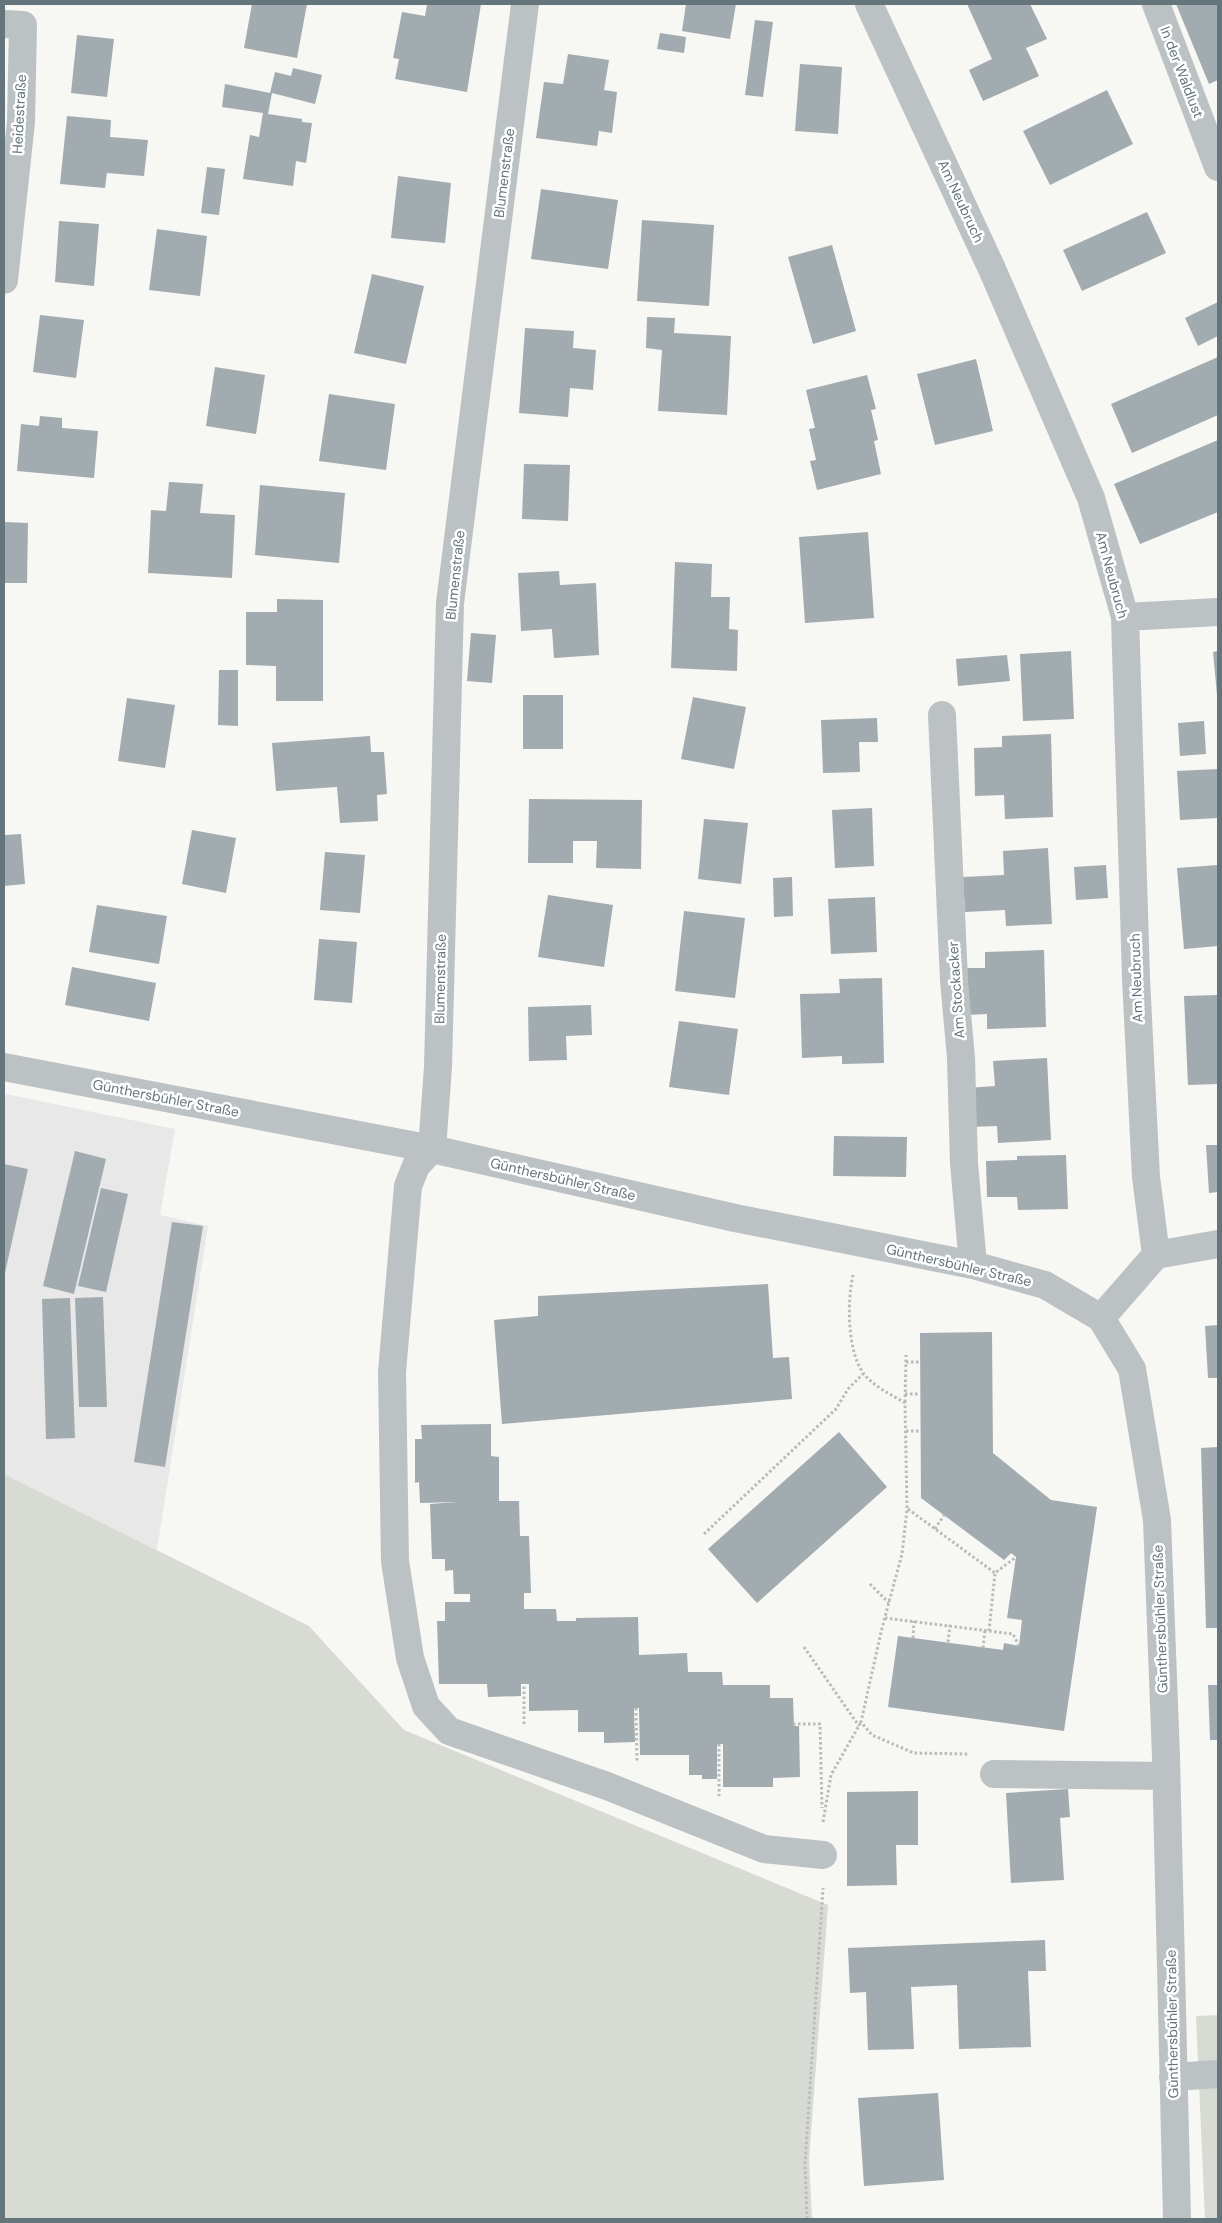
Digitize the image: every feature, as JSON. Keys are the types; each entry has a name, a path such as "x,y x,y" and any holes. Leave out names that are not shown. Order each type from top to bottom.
{"street":[{"name":"Blumenstraße","path":"432,1149 438,1067 450,603 525,4"},
{"name":"Am Neubruch","path":"869,4 992,269 1091,498 1125,617 1136,978 1146,1177 1156,1255"},
{"name":"In der Waldlust","path":"1156,4 1218,167"},
{"name":"Heidestraße","path":"4,24 23,25 21,122 4,280"},
{"path":"1125,617 1218,612"},
{"name":"Am Stockacker","path":"942,715 954,980 961,1058 964,1163 973,1265"},
{"name":"Günthersbühler Straße","path":"4,1067 432,1149 725,1215 973,1265 1045,1285 1101,1318 1132,1369 1157,1520 1166,1776 1177,2219"},
{"path":"432,1149 416,1166 408,1186 392,1372 395,1561 410,1658 426,1706 449,1731 637,1798 764,1849 823,1855"},
{"path":"1101,1318 1156,1255 1218,1244"},
{"path":"994,1774 1166,1776"},
{"path":"1174,2077 1218,2074"}],"path":[{"path":"860,1242 849,1292 850,1342 864,1374 905,1403"},
{"path":"823,1814 831,1775 860,1724 902,1554 907,1509 906,1355"},
{"path":"906,1362 920,1362"},
{"path":"704,1534 836,1409 848,1389 864,1374"},
{"path":"905,1394 920,1394"},
{"path":"906,1431 920,1431"},
{"path":"907,1509 996,1573"},
{"path":"934,1529 944,1515"},
{"path":"983,1648 996,1573 1016,1557"},
{"path":"870,1584 889,1603"},
{"path":"885,1618 1013,1634 1019,1646"},
{"path":"913,1638 914,1621"},
{"path":"948,1642 950,1626"},
{"path":"804,1647 860,1724 872,1735 914,1753 972,1754"},
{"path":"636,1708 637,1798"},
{"path":"793,1724 820,1724 823,1814 823,1903 806,2164 808,2219"},
{"path":"719,1744 719,1831"}],"shaded area":[{"path":"6,1094 175,1129 160,1215 208,1226 157,1550 4,1474 4,1105"},
{"path":"4,1474 309,1626 404,1730 828,1905 809,2159 812,2219 4,2219"},
{"path":"1218,2015 1218,2219 1205,2219 1196,2016"}],"building":[{"path":"252,4 307,4 297,58 244,48"},
{"path":"427,4 481,4 467,92 395,79 399,59 393,58 402,12 425,16"},
{"path":"686,4 736,4 730,39 682,31"},
{"path":"967,4 1030,4 1047,39 1026,48 1039,76 983,101 969,70 992,59"},
{"path":"1176,4 1218,4 1218,80 1209,84"},
{"path":"755,20 773,22 763,97 745,95"},
{"path":"660,33 686,37 684,53 657,49"},
{"path":"77,35 114,39 107,97 71,93"},
{"path":"568,54 609,60 604,90 617,92 612,133 599,131 597,146 536,138 544,82 563,84"},
{"path":"800,64 842,67 838,134 795,131"},
{"path":"293,68 322,75 315,104 272,93 268,114 302,119 302,122 312,123 306,163 296,161 293,186 243,179 250,135 259,137 263,113 222,107 225,84 270,93 275,72 291,76"},
{"path":"1107,90 1133,144 1050,185 1023,131"},
{"path":"67,116 111,120 110,137 148,140 144,176 107,173 105,188 60,184"},
{"path":"207,167 225,169 219,215 201,213"},
{"path":"398,176 451,183 445,243 391,238"},
{"path":"541,189 618,200 608,269 531,259"},
{"path":"1147,212 1166,253 1082,291 1063,250"},
{"path":"642,220 714,225 709,306 637,301"},
{"path":"59,221 99,224 94,286 55,282"},
{"path":"157,229 207,236 200,296 149,290"},
{"path":"832,245 856,331 813,344 788,257"},
{"path":"372,274 424,286 406,364 354,353"},
{"path":"1218,302 1218,336 1198,346 1185,318"},
{"path":"40,315 84,320 76,378 33,372"},
{"path":"647,317 675,318 674,333 731,336 727,415 658,411 662,350 646,348"},
{"path":"525,328 574,331 573,348 596,350 593,390 570,388 568,417 519,413"},
{"path":"1218,357 1218,415 1132,453 1111,404"},
{"path":"976,359 993,431 935,445 917,374"},
{"path":"215,367 265,375 256,434 206,426"},
{"path":"867,375 876,409 871,410 878,440 874,441 881,474 817,490 810,461 816,460 809,429 815,428 806,390"},
{"path":"329,394 395,404 386,470 319,461"},
{"path":"40,416 62,418 62,428 98,431 94,478 17,471 21,424 39,426"},
{"path":"1218,440 1218,512 1140,544 1114,484"},
{"path":"524,464 570,465 568,521 522,519"},
{"path":"169,482 203,484 200,513 235,515 232,578 148,573 151,510 166,511"},
{"path":"260,485 345,493 339,563 255,555"},
{"path":"4,522 28,523 27,583 4,583"},
{"path":"868,532 874,618 805,623 799,537"},
{"path":"675,562 712,564 711,597 730,597 729,629 738,630 737,671 671,668"},
{"path":"559,571 560,585 596,583 599,655 554,658 552,629 521,631 518,573"},
{"path":"277,599 323,600 323,701 276,701 276,666 246,665 246,612 277,612"},
{"path":"471,633 496,635 492,683 467,681"},
{"path":"1071,651 1074,719 1023,721 1020,654"},
{"path":"1218,651 1218,695 1217,695 1213,652"},
{"path":"1007,655 1010,681 958,686 956,659"},
{"path":"219,670 238,670 238,726 218,725"},
{"path":"523,695 563,695 563,749 523,749"},
{"path":"693,697 746,707 734,769 681,759"},
{"path":"127,698 175,705 165,768 118,761"},
{"path":"877,718 878,742 859,742 860,772 823,773 821,720"},
{"path":"1204,721 1206,754 1180,756 1178,723"},
{"path":"1051,734 1053,817 1005,819 1004,795 975,796 974,748 1002,747 1002,736"},
{"path":"370,736 371,752 384,752 387,794 377,795 378,821 340,823 337,787 276,791 272,743"},
{"path":"1218,769 1218,818 1180,820 1177,771"},
{"path":"529,799 642,800 641,869 596,868 597,841 573,841 573,863 528,863"},
{"path":"872,808 874,866 835,868 832,810"},
{"path":"704,819 748,823 741,884 698,879"},
{"path":"192,830 236,838 226,893 182,884"},
{"path":"21,834 25,884 4,886 4,835"},
{"path":"1048,848 1052,924 1006,926 1005,910 965,912 963,877 1004,875 1003,851"},
{"path":"325,852 365,855 360,913 320,910"},
{"path":"1106,865 1108,898 1076,900 1074,867"},
{"path":"1218,865 1218,946 1184,949 1177,868"},
{"path":"792,877 793,916 774,917 773,878"},
{"path":"548,895 613,905 604,967 538,957"},
{"path":"875,897 877,952 831,954 828,899"},
{"path":"97,905 167,916 159,964 89,952"},
{"path":"684,911 745,918 735,998 675,991"},
{"path":"319,939 357,942 352,1003 314,1000"},
{"path":"1044,950 1046,1027 987,1029 987,1014 966,1015 965,968 985,968 985,952"},
{"path":"72,967 156,983 149,1021 65,1005"},
{"path":"882,978 884,1063 842,1064 842,1056 802,1058 800,994 840,993 839,979"},
{"path":"1218,995 1218,1084 1188,1085 1184,996"},
{"path":"591,1005 592,1035 566,1036 567,1060 529,1061 528,1007"},
{"path":"679,1021 738,1029 729,1095 669,1087"},
{"path":"1047,1058 1051,1140 998,1143 997,1126 970,1127 967,1088 995,1086 993,1061"},
{"path":"834,1136 907,1137 906,1177 833,1176"},
{"path":"1206,1145 1218,1145 1218,1192 1209,1193"},
{"path":"75,1151 106,1159 74,1294 43,1286"},
{"path":"1066,1155 1068,1209 1018,1210 1017,1197 987,1197 986,1161 1017,1160 1017,1156"},
{"path":"4,1164 28,1169 5,1273 4,1273"},
{"path":"101,1188 128,1194 106,1292 78,1286"},
{"path":"172,1222 203,1226 165,1467 134,1462"},
{"path":"768,1284 773,1358 789,1357 792,1399 502,1424 494,1320 538,1316 538,1296"},
{"path":"103,1297 107,1407 79,1407 75,1298"},
{"path":"70,1298 75,1438 46,1439 42,1299"},
{"path":"1218,1325 1218,1378 1208,1378 1205,1326"},
{"path":"992,1332 993,1453 1051,1500 1097,1507 1064,1731 888,1707 898,1636 1003,1650 1004,1643 1019,1646 1022,1620 1007,1618 1016,1557 1011,1553 1004,1560 921,1498 920,1333"},
{"path":"491,1424 491,1456 499,1457 499,1501 519,1501 520,1536 529,1536 531,1593 524,1593 524,1609 556,1609 557,1621 576,1621 576,1618 638,1617 639,1655 687,1653 688,1672 722,1672 723,1685 770,1685 770,1698 793,1698 794,1726 799,1726 800,1777 773,1778 773,1787 723,1787 723,1744 717,1744 717,1779 702,1779 702,1775 689,1775 689,1755 640,1755 639,1708 634,1708 635,1742 604,1743 604,1732 578,1732 578,1710 529,1711 529,1684 521,1684 521,1696 488,1697 487,1684 439,1684 437,1621 445,1621 445,1602 470,1602 470,1594 454,1594 453,1570 445,1571 445,1559 432,1559 430,1504 457,1502 420,1503 419,1482 415,1483 415,1439 422,1439 421,1425"},
{"path":"839,1432 887,1487 757,1603 708,1549"},
{"path":"1218,1447 1218,1628 1206,1628 1201,1448"},
{"path":"1208,1685 1218,1685 1218,1740 1210,1740"},
{"path":"1068,1789 1070,1817 1060,1818 1064,1880 1011,1883 1006,1793"},
{"path":"918,1791 918,1845 896,1845 897,1885 847,1886 847,1792"},
{"path":"1045,1940 1046,1971 1028,1971 1031,2047 959,2049 957,1985 911,1987 914,2049 868,2050 866,1992 850,1993 848,1948"},
{"path":"938,2093 944,2180 864,2186 858,2098"}]}
